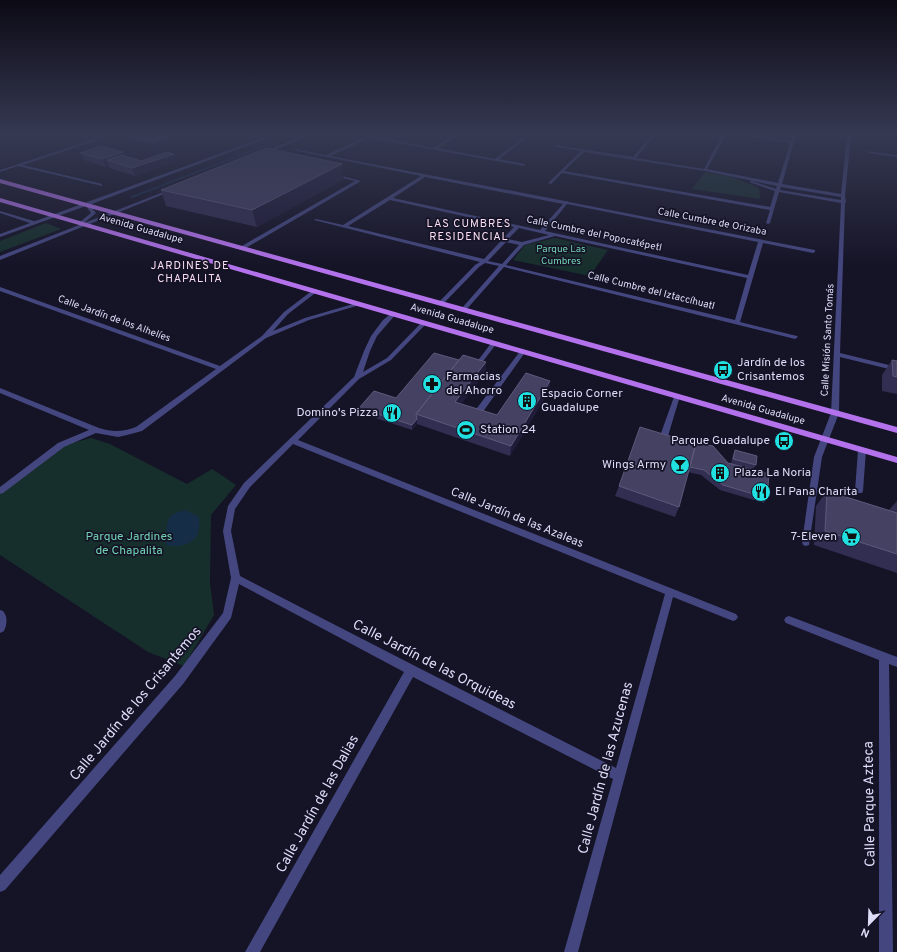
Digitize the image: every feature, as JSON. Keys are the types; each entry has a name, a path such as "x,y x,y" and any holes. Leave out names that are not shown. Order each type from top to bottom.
{"main road":[{"name":"Avenida Guadalupe","path":"0,181 441,302 897,430"},
{"name":"Avenida Guadalupe","path":"0,200 84,223 897,460"}],"street":[{"path":"78,179 101,185"},
{"path":"0,236 155,179"},
{"path":"242,248 360,181 353,179"},
{"path":"344,227 417,179"},
{"name":"Calle Cumbre de Orizaba","path":"453,179 813,251"},
{"path":"550,183 554,179"},
{"path":"604,179 772,209"},
{"path":"744,179 778,191 844,199"},
{"path":"752,179 844,199"},
{"path":"768,223 781,179"},
{"name":"Calle Misión Santo Tomás","path":"806,542 818,457 835,413 846,179"},
{"path":"0,258 37,244 40,240 113,213 174,188"},
{"name":"Calle Cumbre del Popocatépetl","path":"388,198 750,277"},
{"path":"541,232 567,202"},
{"path":"84,223 94,213 87,205"},
{"path":"0,212 35,223"},
{"name":"Calle Cumbre del Iztaccíhuatl","path":"316,220 795,337"},
{"path":"441,302 477,266 485,261 517,227"},
{"path":"504,240 522,244 554,235"},
{"path":"737,323 761,240"},
{"path":"464,309 522,244"},
{"name":"Calle Jardín de los Alhelíes","path":"0,289 221,369"},
{"path":"0,390 96,430 110,435 124,435 139,429 264,337 286,313 315,291"},
{"path":"0,296 11,293"},
{"path":"264,337 307,319 360,304"},
{"name":"Calle Jardín de los Crisantemos","path":"357,378 372,337 377,329 393,314"},
{"name":"Calle Jardín de los Crisantemos","path":"0,884 179,680 228,615 236,578 227,531 231,508 247,485 357,378 389,359 424,323"},
{"path":"475,368 494,343"},
{"path":"477,414 523,351"},
{"path":"838,354 897,369"},
{"path":"664,436 677,396"},
{"path":"0,491 61,445 96,430"},
{"name":"Calle Jardín de las Azaleas","path":"292,441 733,617"},
{"path":"859,490 862,450"},
{"name":"Calle Jardín de las Orquideas","path":"236,578 411,670 620,776"},
{"name":"Calle Jardín de las Azucenas","path":"571,952 670,592"},
{"path":"0,614 2,617 1,626"},
{"path":"789,620 897,662"},
{"name":"Calle Parque Azteca","path":"884,657 886,952"},
{"name":"Calle Jardín de las Dalias","path":"252,952 411,670"}],"green space":[{"path":"699,179 739,179 759,188 760,199 692,189"},
{"path":"46,223 61,229 0,252 0,241"},
{"name":"Parque Las Cumbres","path":"555,238 608,250 590,276 513,260 525,245"},
{"name":"Parque Jardines de Chapalita","path":"91,438 110,444 187,484 212,469 236,485 211,515 210,583 214,615 184,666 148,652 0,555 0,494 61,446"}],"water":[{"path":"186,510 199,517 199,529 196,537 185,545 166,545 167,526 170,518 178,512"}],"building":[{"path":"188,179 312,179 252,210 161,190"},
{"path":"434,353 459,360 416,414 417,419 412,425 359,408 374,391 396,398"},
{"name":"Espacio Corner Guadalupe","path":"463,355 486,362 455,402 497,415 526,373 550,381 511,446 416,414"},
{"path":"892,360 897,361 897,377 893,376"},
{"path":"640,427 696,444 679,507 619,486"},
{"name":"Plaza La Noria","path":"696,442 713,446 728,463 769,474 767,498 723,485 704,470 690,467"},
{"path":"735,450 757,456 756,465 733,459"},
{"path":"827,491 897,513 897,554 825,531"}],"waterway":[{"path":"131,197 177,179"}],"place":[{"name":"Jardín de los Crisantemos","path":"723,370"},
{"name":"Farmacias del Ahorro","path":"432,384"},
{"name":"Espacio Corner Guadalupe","path":"527,401"},
{"name":"Domino's Pizza","path":"392,413"},
{"name":"Station 24","path":"466,430"},
{"name":"Parque Guadalupe","path":"784,441"},
{"name":"Wings Army","path":"680,465"},
{"name":"Plaza La Noria","path":"720,473"},
{"name":"El Pana Charita","path":"761,492"},
{"name":"7-Eleven","path":"851,537"}],"district":[{"name":"LAS CUMBRES RESIDENCIAL","path":"469,230"},
{"name":"JARDINES DE CHAPALITA","path":"190,272"}]}
